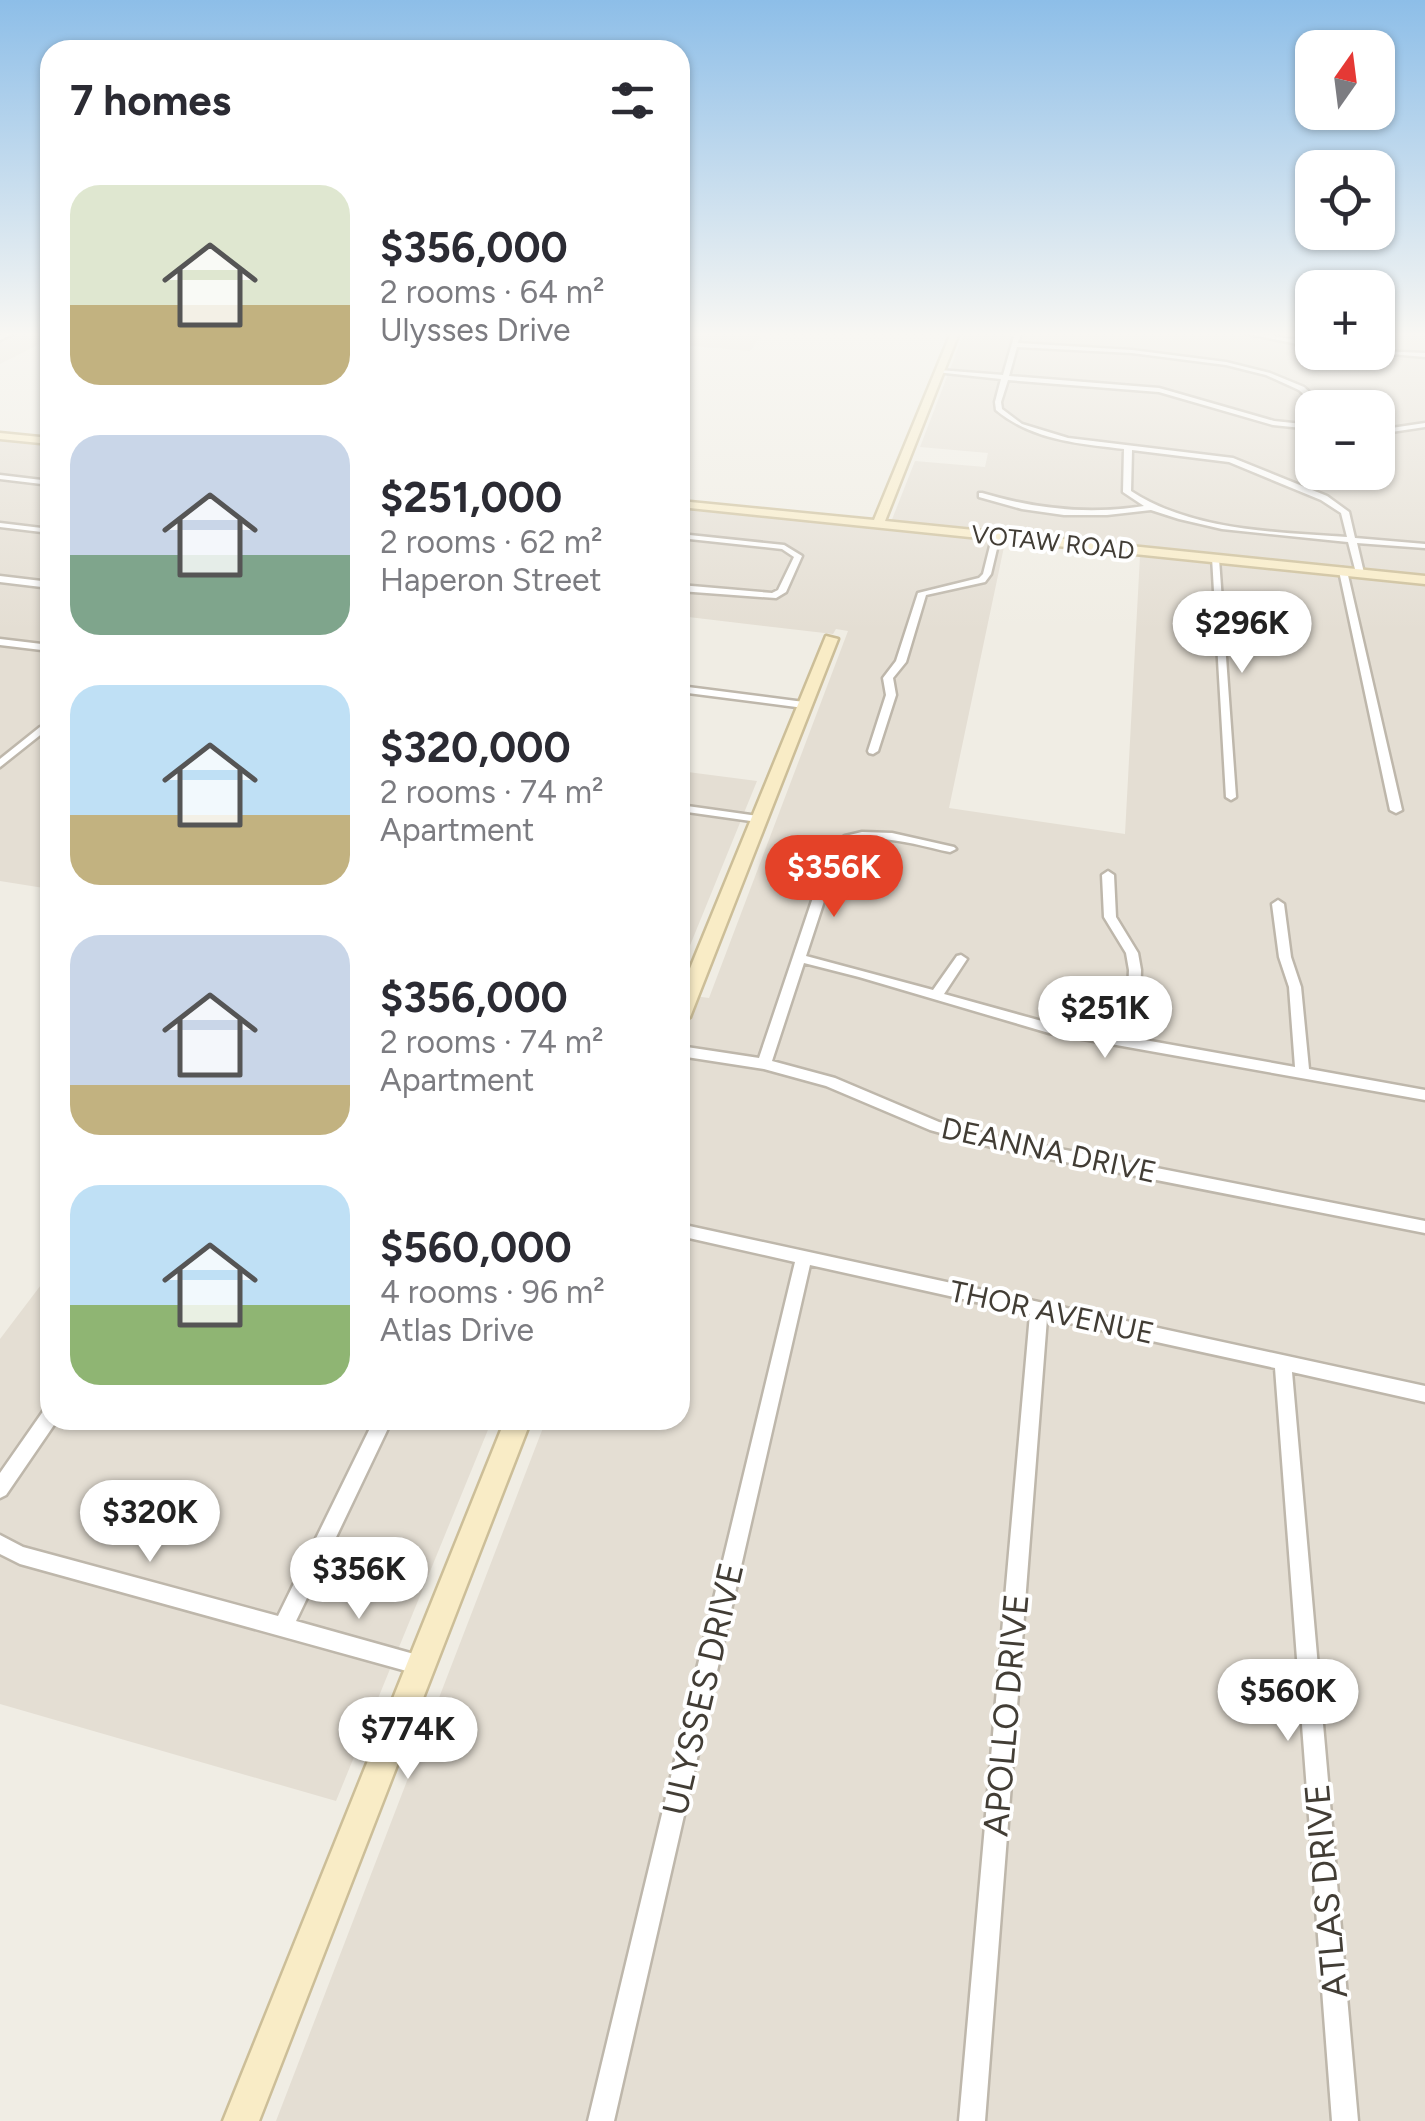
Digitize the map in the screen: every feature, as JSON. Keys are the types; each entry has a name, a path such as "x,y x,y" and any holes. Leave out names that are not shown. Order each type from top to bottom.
{"street":[{"path":"878,524 914,432"},
{"path":"1042,432 1067,440 1230,460 1336,504 1344,512 1360,573"},
{"path":"0,436 40,440"},
{"path":"1128,448 1124,486 1135,500 1149,508 1211,525 1425,546"},
{"path":"0,478 40,482"},
{"path":"982,495 1026,508 1093,514 1149,508"},
{"name":"VOTAW ROAD","path":"690,505 1425,580"},
{"path":"0,525 40,530"},
{"path":"873,751 891,695 888,678 901,662 922,592 982,580 996,536"},
{"path":"690,537 784,548 798,556 782,592 773,596 690,589"},
{"path":"1214,558 1230,797"},
{"path":"1343,572 1396,810"},
{"path":"0,578 40,584"},
{"path":"690,992 831,638"},
{"path":"0,642 40,647"},
{"path":"690,690 804,704"},
{"path":"0,764 40,730"},
{"path":"690,809 758,819"},
{"path":"764,1064 837,844 848,836 865,834 950,848"},
{"path":"1108,876 1110,917 1132,953 1135,970 1132,1044"},
{"path":"1278,904 1285,956 1296,986 1302,1074"},
{"path":"799,958 866,972 991,1014 1132,1044 1425,1095"},
{"path":"936,996 961,959"},
{"name":"DEANNA DRIVE","path":"690,1053 764,1064 830,1082 935,1126 999,1143 1425,1227"},
{"name":"THOR AVENUE","path":"690,1232 1425,1394"},
{"name":"ULYSSES DRIVE","path":"601,2121 804,1258"},
{"name":"APOLLO DRIVE","path":"972,2121 1039,1310"},
{"name":"ATLAS DRIVE","path":"1283,1363 1345,2121"},
{"path":"0,1489 40,1430"},
{"path":"283,1628 378,1430"},
{"path":"241,2121 514,1430"},
{"path":"0,1544 20,1554 420,1666"}],"shaded area":[{"path":"926,432 1295,432 1295,490 1395,490 1395,432 1425,432 1425,575 891,522 915,461 985,467 988,453 920,447"},
{"path":"0,440 40,444 40,887 0,881"},
{"path":"690,510 1005,542 949,808 1125,834 1140,556 1425,585 1425,2121 276,2121 542,1430 690,1430 690,995 709,998 848,631 836,629 833,634 690,617"},
{"path":"690,772 757,781 690,945"},
{"path":"40,1286 40,1430 488,1430 336,1801 0,1704 0,1339"}]}
